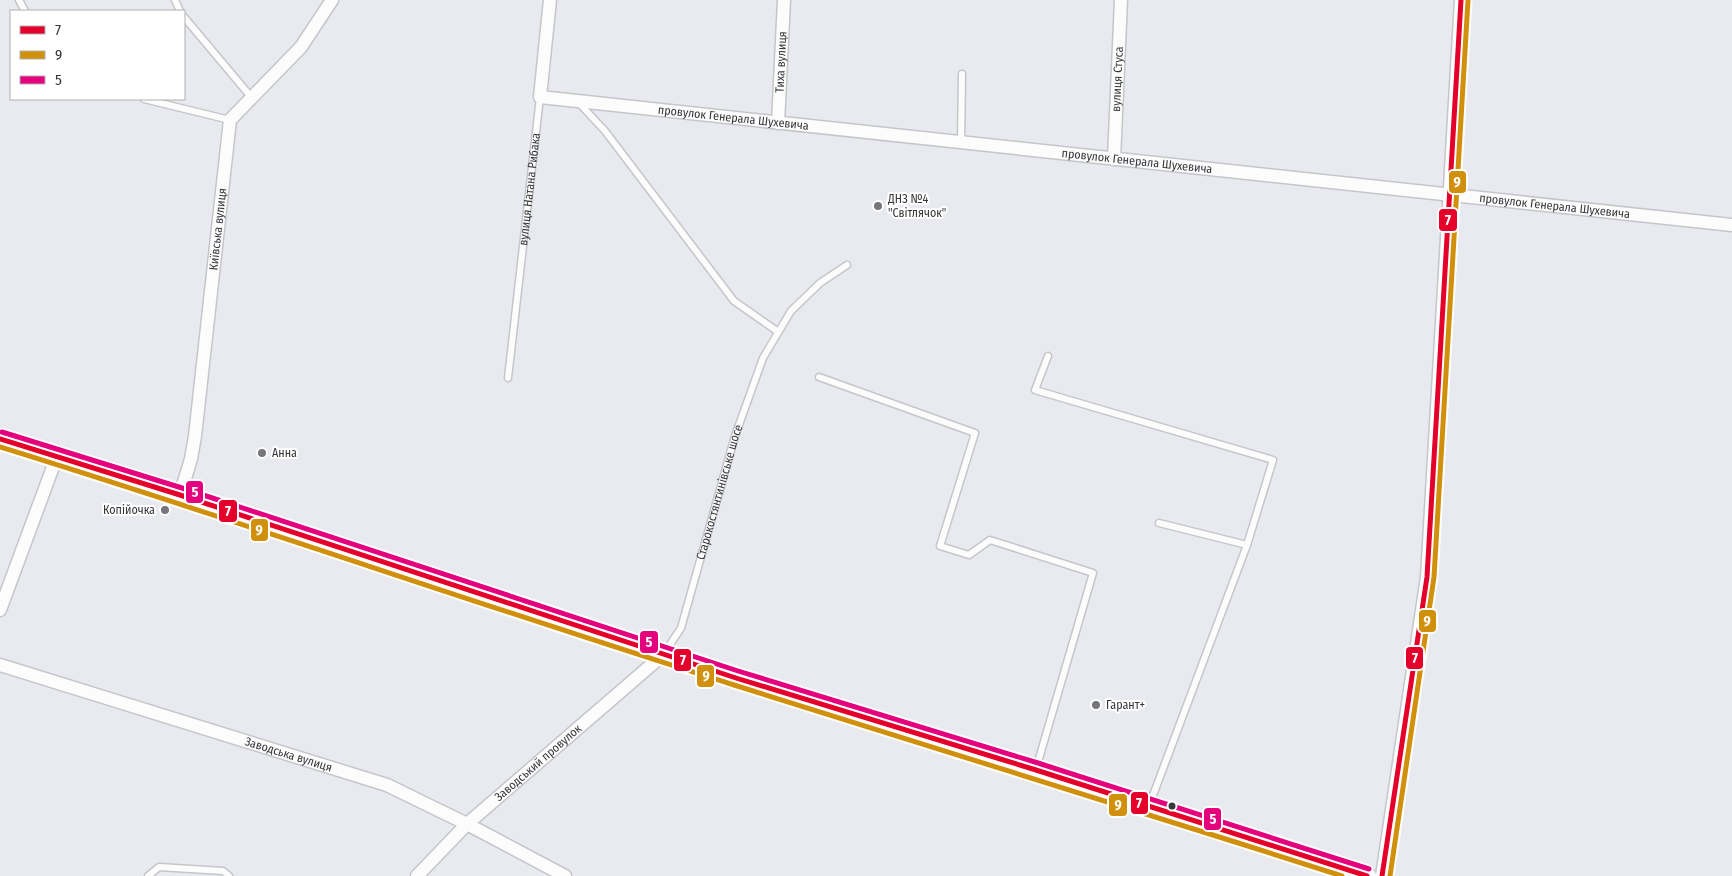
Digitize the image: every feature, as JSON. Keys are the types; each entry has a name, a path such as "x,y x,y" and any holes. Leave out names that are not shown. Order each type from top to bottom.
{"main road":[{"path":"0,439 180,495 664,654 1036,770 1366,876"}],"street":[{"path":"230,120 301,47 332,0"},
{"name":"вулиця Натана Рибака","path":"540,97 550,0"},
{"name":"Тиха вулиця","path":"778,123 784,0"},
{"name":"вулиця Стуса","path":"1114,159 1121,0"},
{"path":"1382,876 1427,578 1461,0"},
{"name":"провулок Генерала Шухевича","path":"540,97 1732,225"},
{"name":"Київська вулиця","path":"180,495 191,459 195,436 230,120"},
{"path":"0,610 57,456"},
{"name":"Заводський провулок","path":"417,876 467,824 664,654"},
{"name":"Заводська вулиця","path":"0,665 387,785 467,824 565,876"}],"lane":[{"path":"185,18 252,98"},
{"path":"961,143 962,74"},
{"name":"вулиця Натана Рибака","path":"508,378 540,97"},
{"path":"148,100 230,120"},
{"path":"578,101 605,131 734,301 777,331"},
{"name":"Старокостянтинівське шосе","path":"664,654 681,628 749,392 777,331 806,295 847,265"},
{"path":"1048,356 1035,390 1273,460 1247,545 1149,806"},
{"path":"819,377 974,433 940,546 969,555 990,540 1093,573 1036,770"},
{"path":"1160,523 1247,545"},
{"path":"148,876 159,867 223,871 229,876"}],"transit line":[{"name":"7","path":"1382,876 1427,577 1461,0"},
{"name":"9","path":"1390,876 1434,577 1468,0"},
{"name":"5","path":"2,432 182,488 738,671 1038,763 1369,869"},
{"name":"7","path":"0,439 180,495 736,678 1036,770 1367,876"},
{"name":"9","path":"0,447 184,505 642,656 1342,876"}],"place":[{"name":"ДНЗ №4 \"Світлячок\"","path":"878,206"},
{"name":"Анна","path":"262,453"},
{"name":"Копійочка","path":"165,510"},
{"name":"Гарант+","path":"1096,705"}]}
